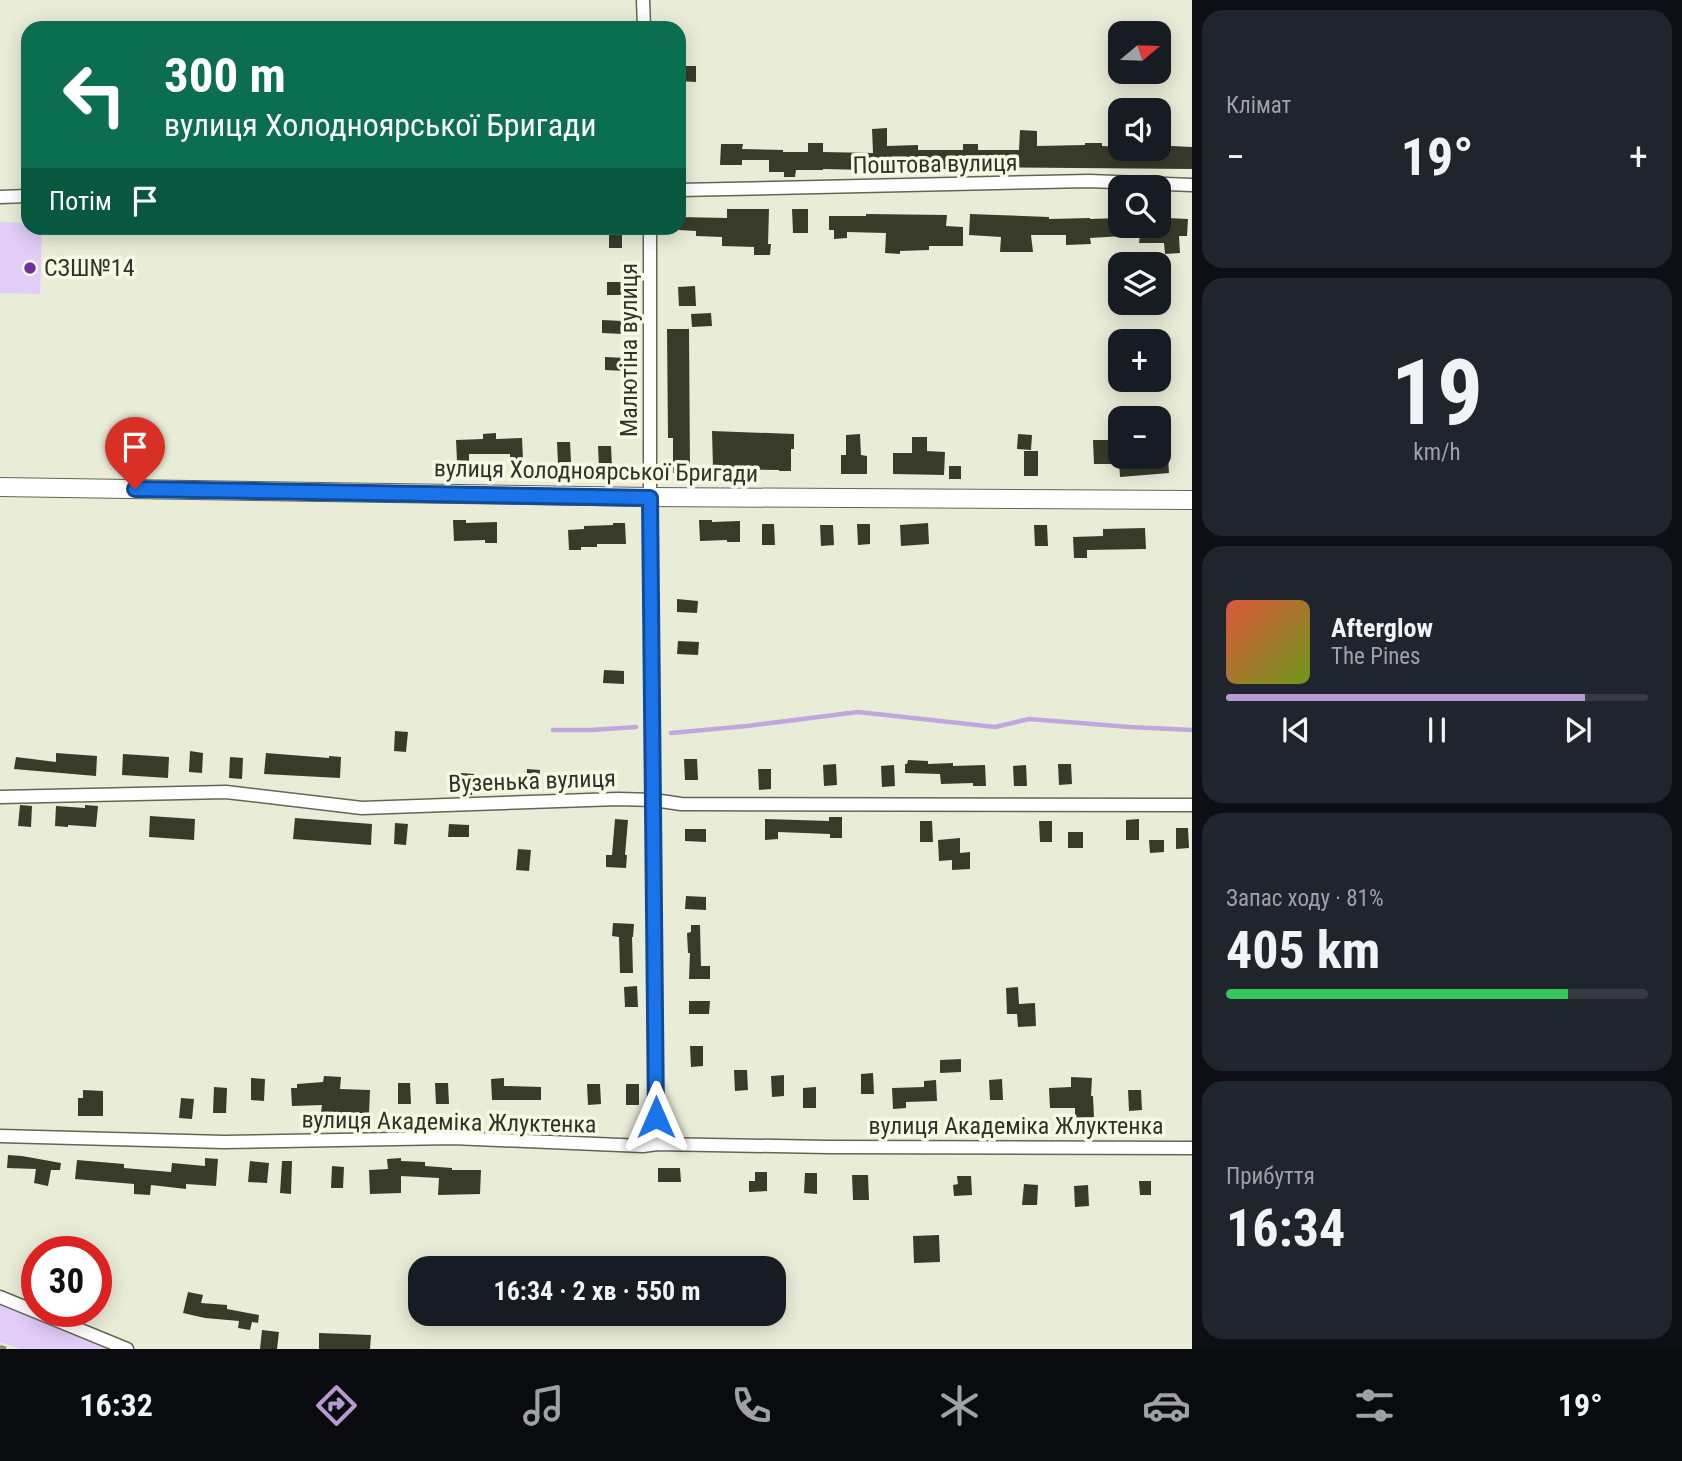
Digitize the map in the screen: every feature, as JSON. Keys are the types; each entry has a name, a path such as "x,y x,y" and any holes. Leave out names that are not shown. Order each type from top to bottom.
{"street":[{"path":"643,0 644,21"},
{"name":"Поштова вулиця","path":"686,190 1089,181 1192,185"},
{"path":"0,197 21,197"},
{"name":"Малютіна вулиця","path":"650,235 657,1144"},
{"name":"вулиця Холодноярської Бригади","path":"0,487 650,498 1192,500"},
{"name":"Вузенька вулиця","path":"0,797 226,792 362,808 618,799 681,804 1192,805"},
{"name":"вулиця Академіка Жлуктенка","path":"0,1136 223,1142 452,1139 643,1146 1192,1148"},
{"path":"0,1297 127,1349"}],"shaded area":[{"path":"0,222 21,223 21,235 42,235 40,294 0,293"},
{"path":"0,1298 21,1307 21,1327 70,1327 123,1349 20,1349 0,1342"}],"building":[{"path":"686,66 696,66 696,82 686,81"},
{"path":"887,128 887,146 918,145 918,150 963,150 963,144 978,144 978,150 1019,150 1020,130 1037,131 1037,146 1102,143 1102,146 1108,146 1108,161 1171,161 1171,146 1192,147 1192,169 823,169 796,170 795,177 784,177 784,172 769,172 769,160 742,160 742,165 720,165 721,144 743,144 742,149 808,152 808,143 823,143 823,152 873,153 872,129"},
{"path":"727,209 769,209 770,255 754,255 754,247 722,246 722,237 696,236 696,231 686,230 686,217 727,218"},
{"path":"792,209 808,209 808,233 793,233"},
{"path":"970,214 1049,219 1108,218 1108,237 1090,238 1091,244 1066,245 1066,235 1031,235 1033,252 1000,252 1001,237 969,235"},
{"path":"947,215 946,226 963,227 963,246 929,246 929,250 900,251 900,254 885,253 886,233 847,232 847,238 834,239 834,230 829,230 829,216"},
{"path":"1171,218 1188,219 1187,236 1179,236 1180,253 1165,252 1164,243 1139,243 1140,238 1171,238"},
{"path":"609,235 622,235 622,248 609,248"},
{"path":"607,282 628,282 628,295 607,295"},
{"path":"695,286 696,306 679,306 678,287"},
{"path":"711,313 712,326 692,327 691,314"},
{"path":"602,320 623,321 623,334 602,333"},
{"path":"667,329 689,329 690,473 673,473 673,438 668,438"},
{"path":"605,357 626,358 626,371 605,370"},
{"path":"712,431 794,434 791,471 713,469"},
{"path":"496,433 496,439 522,438 523,459 510,459 510,454 469,454 469,461 457,461 456,440 483,439 483,434"},
{"path":"860,434 861,455 867,456 867,474 841,474 841,455 846,455 846,435"},
{"path":"1018,434 1032,435 1031,450 1017,449"},
{"path":"912,437 927,437 927,451 945,452 944,475 893,474 893,453 912,453"},
{"path":"1093,440 1108,440 1108,464 1094,464"},
{"path":"557,442 570,442 571,462 558,463"},
{"path":"598,446 611,446 612,467 599,467"},
{"path":"1024,451 1038,451 1038,476 1024,476"},
{"path":"949,466 961,466 961,479 949,479"},
{"path":"1120,469 1169,469 1169,473 1120,477"},
{"path":"453,520 466,520 466,523 497,522 497,543 485,543 485,540 454,541"},
{"path":"699,520 740,521 740,542 700,541"},
{"path":"625,523 626,544 597,544 597,547 569,550 568,530"},
{"path":"928,523 929,544 901,546 900,525"},
{"path":"762,524 774,524 775,545 762,545"},
{"path":"857,524 870,524 870,544 858,545"},
{"path":"820,525 833,525 834,545 821,546"},
{"path":"1034,525 1047,525 1048,546 1035,546"},
{"path":"1145,528 1146,549 1087,550 1087,558 1074,558 1073,537 1103,536 1103,529"},
{"path":"677,599 698,601 697,613 677,612"},
{"path":"678,641 699,642 698,655 677,654"},
{"path":"604,670 624,671 624,684 603,683"},
{"path":"395,731 408,732 406,752 394,751"},
{"path":"190,751 203,753 202,773 189,772"},
{"path":"56,753 97,756 96,776 14,769 16,757 56,762"},
{"path":"266,753 341,757 340,778 264,774"},
{"path":"123,754 169,757 168,778 122,775"},
{"path":"230,757 243,758 242,779 229,778"},
{"path":"684,759 697,759 698,780 685,780"},
{"path":"908,760 928,761 928,764 953,763 953,766 985,765 986,786 973,786 973,783 941,784 940,774 905,773"},
{"path":"836,764 837,785 824,786 823,765"},
{"path":"1058,764 1071,764 1072,784 1059,785"},
{"path":"894,765 895,786 882,787 881,766"},
{"path":"1026,765 1027,786 1014,786 1013,766"},
{"path":"527,769 540,770 538,791 526,790"},
{"path":"758,769 771,769 771,789 759,790"},
{"path":"461,773 474,774 472,795 459,794"},
{"path":"20,805 32,806 31,827 18,826"},
{"path":"85,805 98,806 96,827 55,826 56,806 85,808"},
{"path":"150,816 195,819 194,840 149,837"},
{"path":"829,817 842,817 842,838 830,838 830,834 778,832 778,839 765,840 765,819 829,821"},
{"path":"295,818 372,824 371,845 293,839"},
{"path":"615,819 628,820 626,868 606,867 606,855 612,855"},
{"path":"1139,819 1139,840 1126,840 1126,820"},
{"path":"920,821 932,821 933,842 920,842"},
{"path":"1039,821 1052,821 1052,842 1040,842"},
{"path":"395,823 408,824 406,845 394,844"},
{"path":"449,824 469,825 469,837 448,837"},
{"path":"1176,828 1188,828 1189,848 1176,849"},
{"path":"685,829 706,829 706,842 685,841"},
{"path":"1068,832 1083,832 1083,848 1068,848"},
{"path":"960,838 960,853 970,852 970,869 952,870 952,860 939,861 938,840"},
{"path":"1149,840 1164,840 1164,852 1150,853"},
{"path":"518,849 531,850 529,871 516,870"},
{"path":"686,896 706,897 706,910 685,909"},
{"path":"613,923 634,924 633,973 620,973 619,937 612,936"},
{"path":"691,925 700,925 701,966 710,966 710,979 689,979 690,953 687,933 691,932"},
{"path":"637,986 638,1007 625,1007 624,987"},
{"path":"1018,987 1019,1004 1035,1003 1036,1026 1018,1027 1017,1014 1007,1014 1006,988"},
{"path":"689,1001 710,1001 709,1014 689,1014"},
{"path":"690,1046 703,1046 703,1066 691,1067"},
{"path":"961,1059 961,1072 940,1073 940,1060"},
{"path":"734,1070 747,1070 748,1090 735,1091"},
{"path":"873,1073 874,1094 861,1094 861,1074"},
{"path":"784,1075 784,1096 772,1097 771,1076"},
{"path":"324,1076 341,1077 340,1089 370,1090 369,1114 321,1112 322,1105 292,1106 291,1088 297,1088 297,1084 323,1082"},
{"path":"1071,1077 1092,1078 1094,1117 1075,1118 1075,1108 1050,1108 1049,1088 1071,1087"},
{"path":"251,1078 265,1079 264,1101 251,1100"},
{"path":"504,1078 504,1086 541,1087 541,1100 492,1100 491,1079"},
{"path":"1002,1079 1003,1100 990,1100 989,1080"},
{"path":"936,1080 937,1101 906,1102 906,1108 893,1109 892,1088 924,1087 924,1081"},
{"path":"398,1083 410,1083 411,1104 398,1104"},
{"path":"435,1083 448,1083 449,1104 436,1104"},
{"path":"587,1084 600,1084 601,1104 588,1105"},
{"path":"626,1084 639,1084 639,1105 626,1105"},
{"path":"214,1087 227,1088 226,1113 213,1113"},
{"path":"816,1087 816,1108 803,1108 803,1088"},
{"path":"83,1090 103,1091 103,1116 78,1116 78,1098 83,1098"},
{"path":"1128,1090 1141,1090 1142,1110 1129,1111"},
{"path":"181,1098 194,1099 192,1119 179,1118"},
{"path":"8,1155 61,1163 60,1170 51,1170 48,1186 34,1183 36,1169 7,1168"},
{"path":"205,1158 218,1159 216,1186 186,1184 186,1189 151,1185 150,1195 134,1194 134,1184 75,1179 77,1160 171,1172 172,1163 205,1166"},
{"path":"401,1158 401,1161 425,1162 425,1166 481,1170 480,1194 438,1195 439,1178 401,1176 401,1193 370,1194 369,1170 388,1169 387,1159"},
{"path":"250,1161 269,1163 267,1183 248,1182"},
{"path":"282,1161 292,1161 291,1194 280,1193"},
{"path":"332,1166 344,1167 343,1188 331,1188"},
{"path":"658,1168 680,1168 681,1182 658,1182"},
{"path":"755,1172 767,1172 767,1191 749,1192 749,1181 755,1181"},
{"path":"805,1173 817,1173 817,1194 804,1193"},
{"path":"852,1175 868,1175 869,1200 853,1200"},
{"path":"957,1176 971,1176 972,1195 954,1196 953,1185 958,1184"},
{"path":"1139,1181 1151,1181 1151,1195 1140,1195"},
{"path":"1024,1184 1038,1185 1037,1205 1022,1205"},
{"path":"1088,1185 1089,1206 1075,1207 1074,1186"},
{"path":"939,1235 940,1262 914,1263 913,1236"},
{"path":"188,1292 203,1295 201,1303 227,1305 227,1309 259,1315 258,1323 252,1322 250,1330 238,1328 239,1321 183,1313"},
{"path":"262,1330 279,1332 277,1349 260,1349"},
{"path":"319,1333 371,1335 370,1349 319,1349"}],"waterway":[{"path":"671,733 858,712 995,727 1029,719 1192,730"},
{"path":"553,730 636,727"}],"railway":[{"path":"0,1347 6,1349"}],"place":[{"name":"СЗШ№14","path":"30,268"}],"route":[{"path":"135,489 650,498 656,1117"}]}
